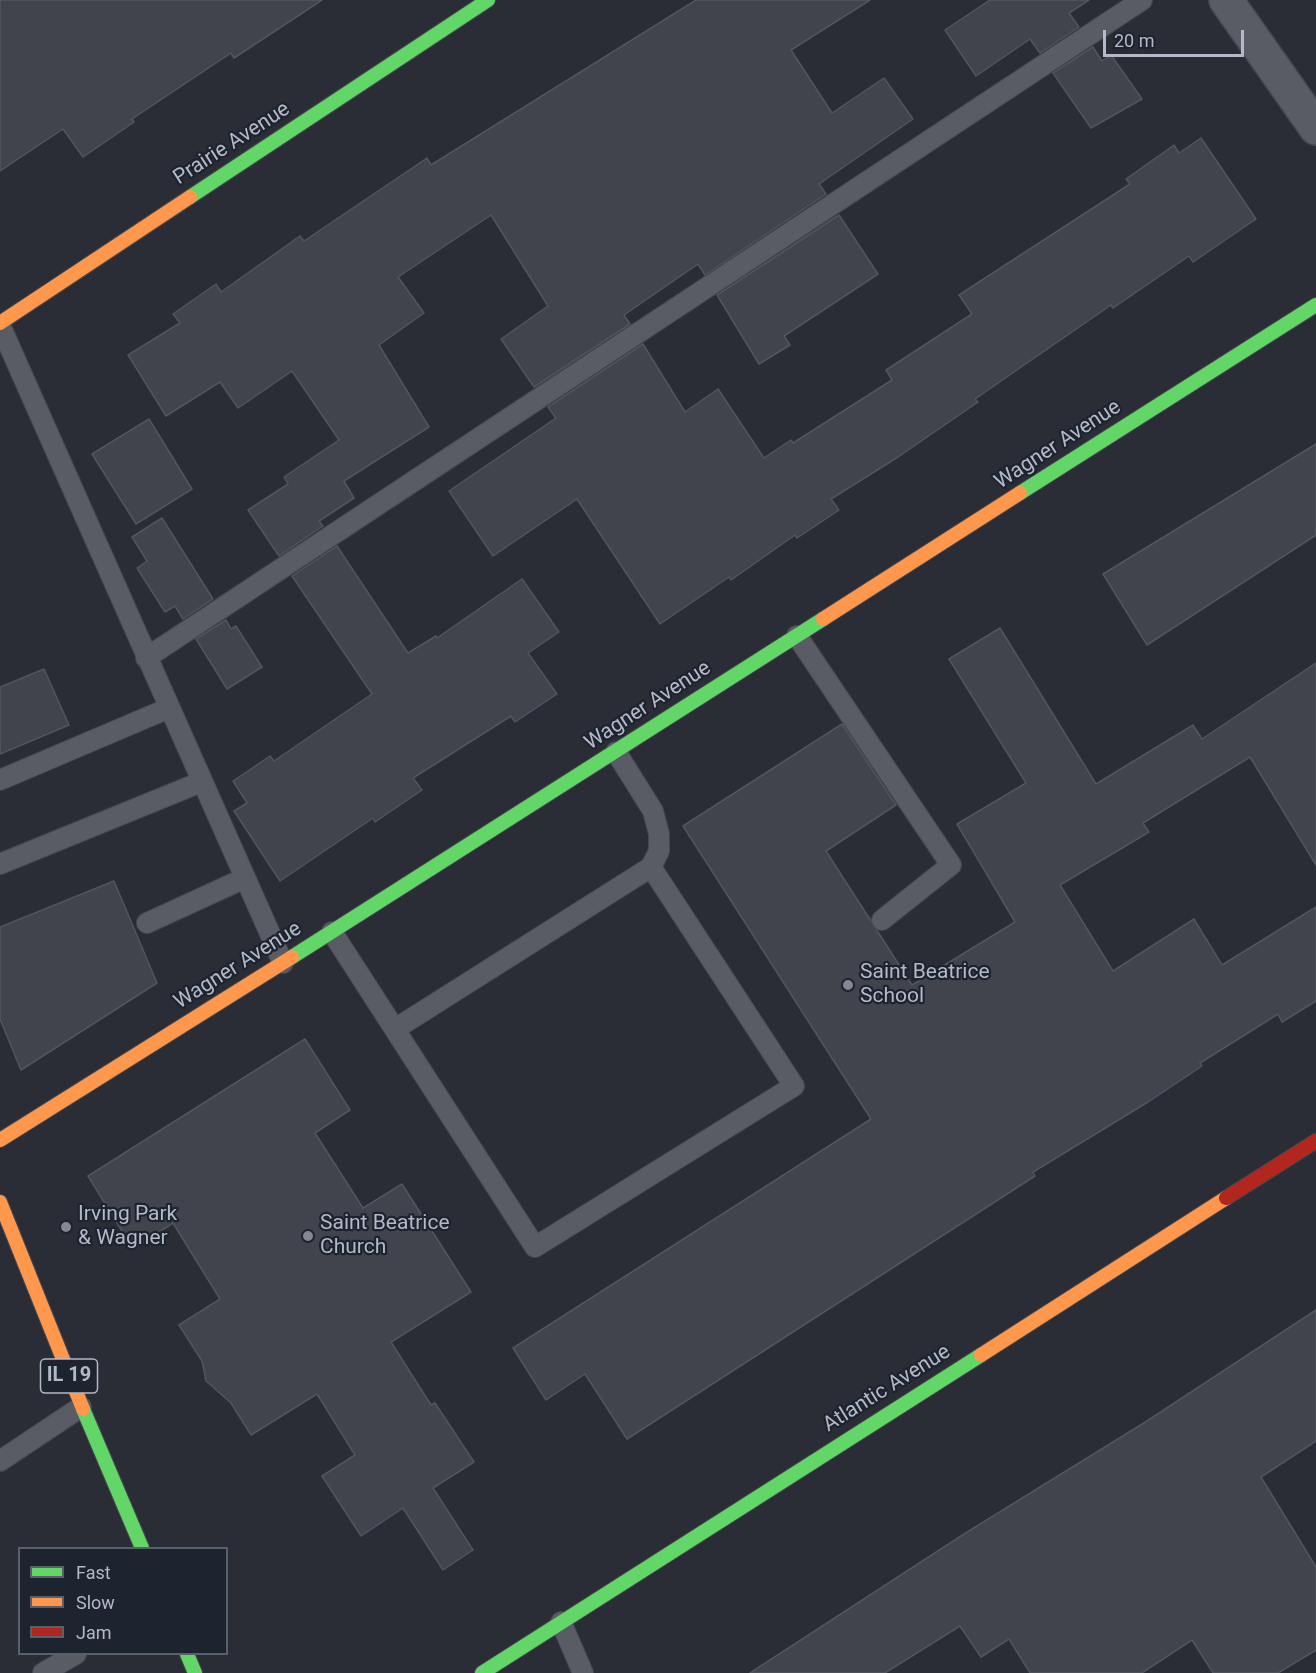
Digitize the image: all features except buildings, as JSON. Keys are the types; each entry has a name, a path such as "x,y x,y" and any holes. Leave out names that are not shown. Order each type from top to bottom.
{"street":[{"name":"Prairie Avenue","path":"0,324 488,0"},
{"path":"1226,0 1316,128"},
{"name":"Wagner Avenue","path":"0,1140 616,752 1316,304"},
{"name":"Atlantic Avenue","path":"482,1673 1316,1141"},
{"name":"IL 19","path":"0,1202 81,1407 142,1547"},
{"path":"188,1655 195,1673"}],"lane":[{"path":"146,658 1142,0"},
{"path":"0,324 283,963"},
{"path":"797,636 951,865 882,920"},
{"path":"0,780 169,708"},
{"path":"395,1029 651,867 659,851 659,834 653,811 616,752"},
{"path":"0,864 201,782"},
{"path":"332,932 535,1247 794,1086 651,867"},
{"path":"147,923 245,878"},
{"path":"0,1461 81,1407"},
{"path":"561,1622 583,1673"},
{"path":"44,1673 73,1655"}],"traffic: fast":[{"path":"190,197 488,0"},
{"path":"1020,493 1316,305"},
{"path":"292,957 823,619"},
{"path":"482,1673 981,1355"},
{"path":"83,1409 142,1547"},
{"path":"187,1655 195,1673"}],"traffic: slow":[{"path":"0,323 190,197"},
{"path":"823,619 1020,493"},
{"path":"0,1140 292,957"},
{"path":"981,1355 1226,1198"},
{"path":"0,1202 83,1409"}],"traffic: jam":[{"path":"1226,1198 1316,1141"}],"place":[{"name":"Saint Beatrice School","path":"848,985"},
{"name":"Irving Park & Wagner","path":"66,1227"},
{"name":"Saint Beatrice Church","path":"308,1236"}]}
